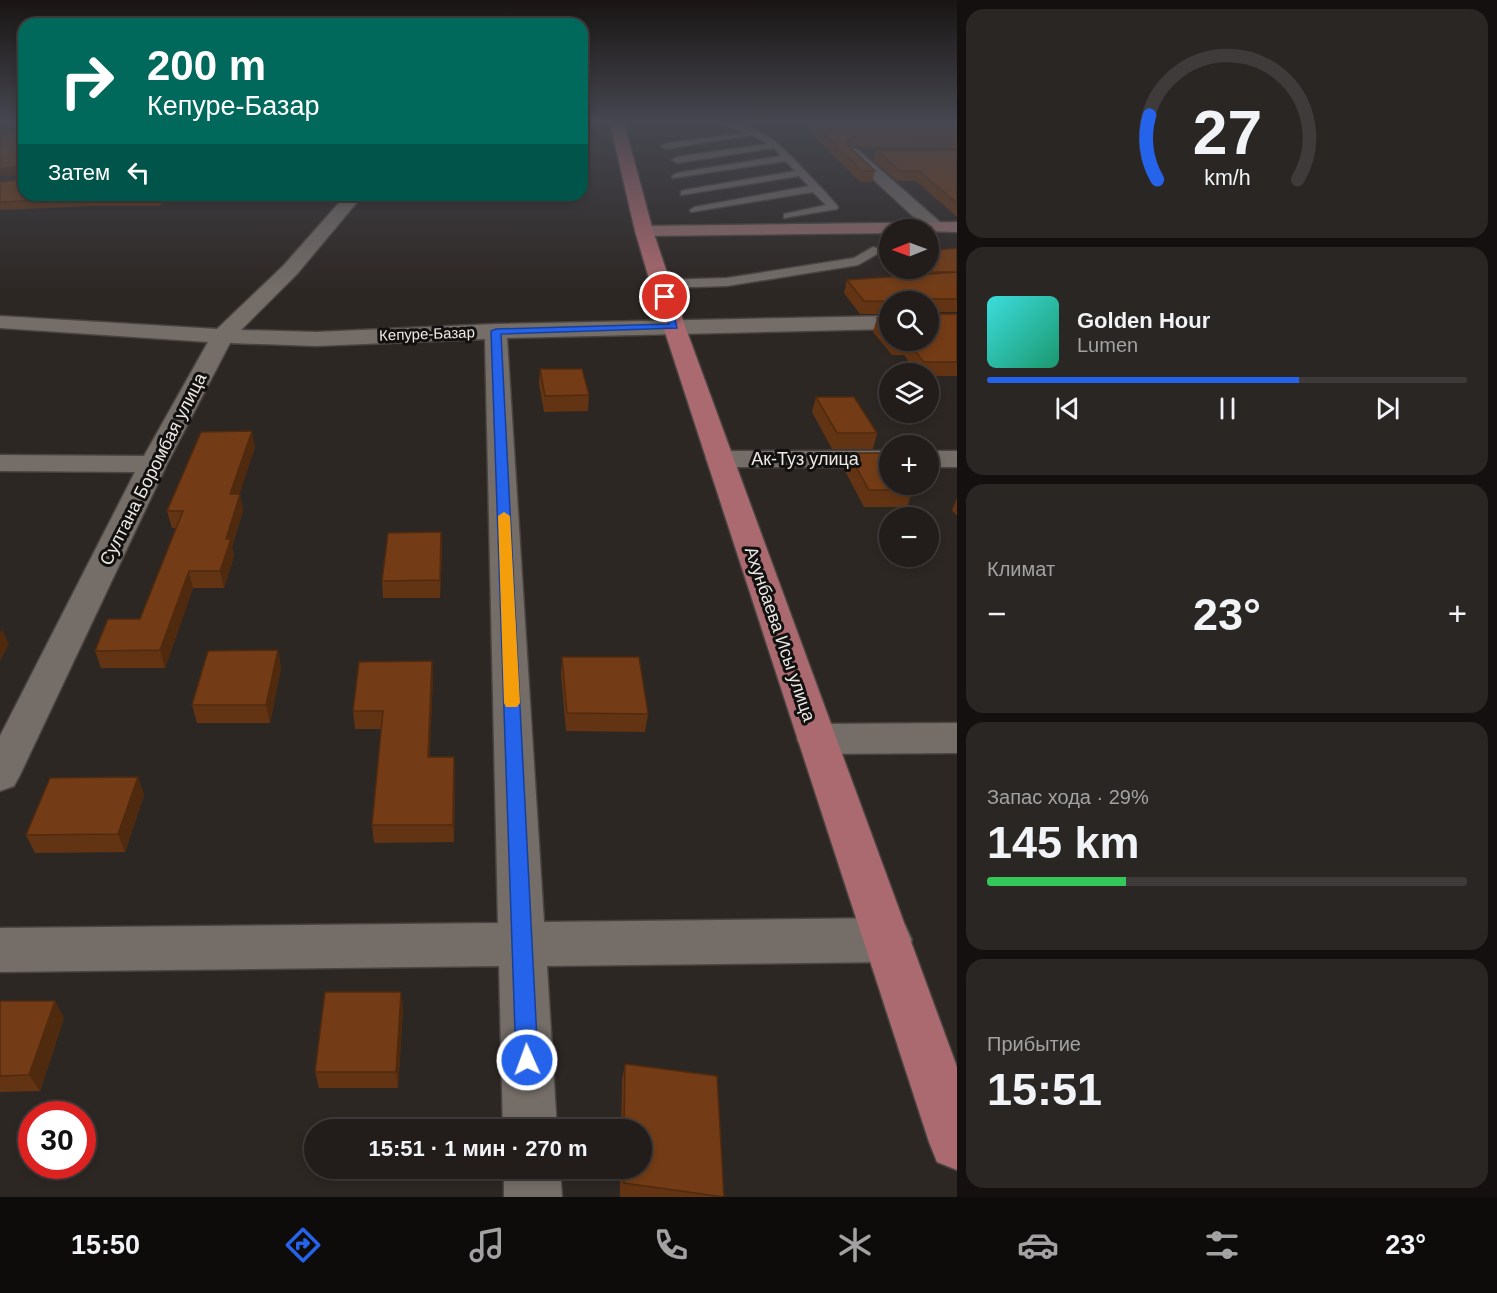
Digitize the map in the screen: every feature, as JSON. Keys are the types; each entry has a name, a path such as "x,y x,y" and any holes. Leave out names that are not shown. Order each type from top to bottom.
{"main road":[{"name":"Ахунбаева Исы улица","path":"631,179 644,231 674,326 957,1142"}],"street":[{"path":"882,179 926,219"},
{"name":"Султана Боромбая улица","path":"0,775 153,464 222,336 290,270 350,201"},
{"path":"939,227 957,227"},
{"path":"644,231 879,228"},
{"name":"Кепуре-Базар","path":"0,322 222,336 316,339 496,331 879,322"},
{"path":"496,331 530,1119"},
{"name":"Ак-Туз улица","path":"720,459 879,459"},
{"path":"939,459 957,459"},
{"path":"0,464 153,464"},
{"path":"816,739 957,738"},
{"path":"0,950 888,940"},
{"path":"532,1179 533,1197"}],"lane":[{"path":"685,193 768,179"},
{"path":"788,216 833,207 808,179"},
{"path":"695,210 817,188"},
{"path":"662,284 727,282 858,261 873,251"}],"building":[{"path":"928,179 957,179 957,203"},
{"path":"18,180 18,201 23,201 0,202 0,182"},
{"path":"957,248 957,272 939,272 939,250"},
{"path":"957,272 957,299 939,299 939,291 879,291 879,301 864,301 847,280 879,278 939,279 939,273"},
{"path":"939,314 957,314 957,362 924,362 915,351 939,351"},
{"path":"540,369 582,369 589,395 545,396"},
{"path":"816,397 854,397 877,433 837,433"},
{"path":"252,431 230,494 240,494 226,539 231,539 220,571 189,571 160,650 95,651 108,619 140,619 183,511 167,511 201,432"},
{"path":"848,453 879,453 879,490 869,490"},
{"path":"441,532 440,580 382,581 388,533"},
{"path":"278,650 266,705 192,705 208,651"},
{"path":"562,657 639,657 648,714 567,713"},
{"path":"432,661 428,757 454,757 453,825 372,825 383,711 353,711 359,662"},
{"path":"138,777 118,834 26,835 50,778"},
{"path":"325,992 401,992 396,1072 315,1072"},
{"path":"0,1001 55,1001 29,1075 0,1076"},
{"path":"625,1064 717,1076 724,1197 624,1183 624,1179 652,1179 652,1119 624,1119"}],"slow traffic":[{"path":"504,516 512,703"}],"route":[{"path":"527,1060 496,331 674,326 665,297"}]}
